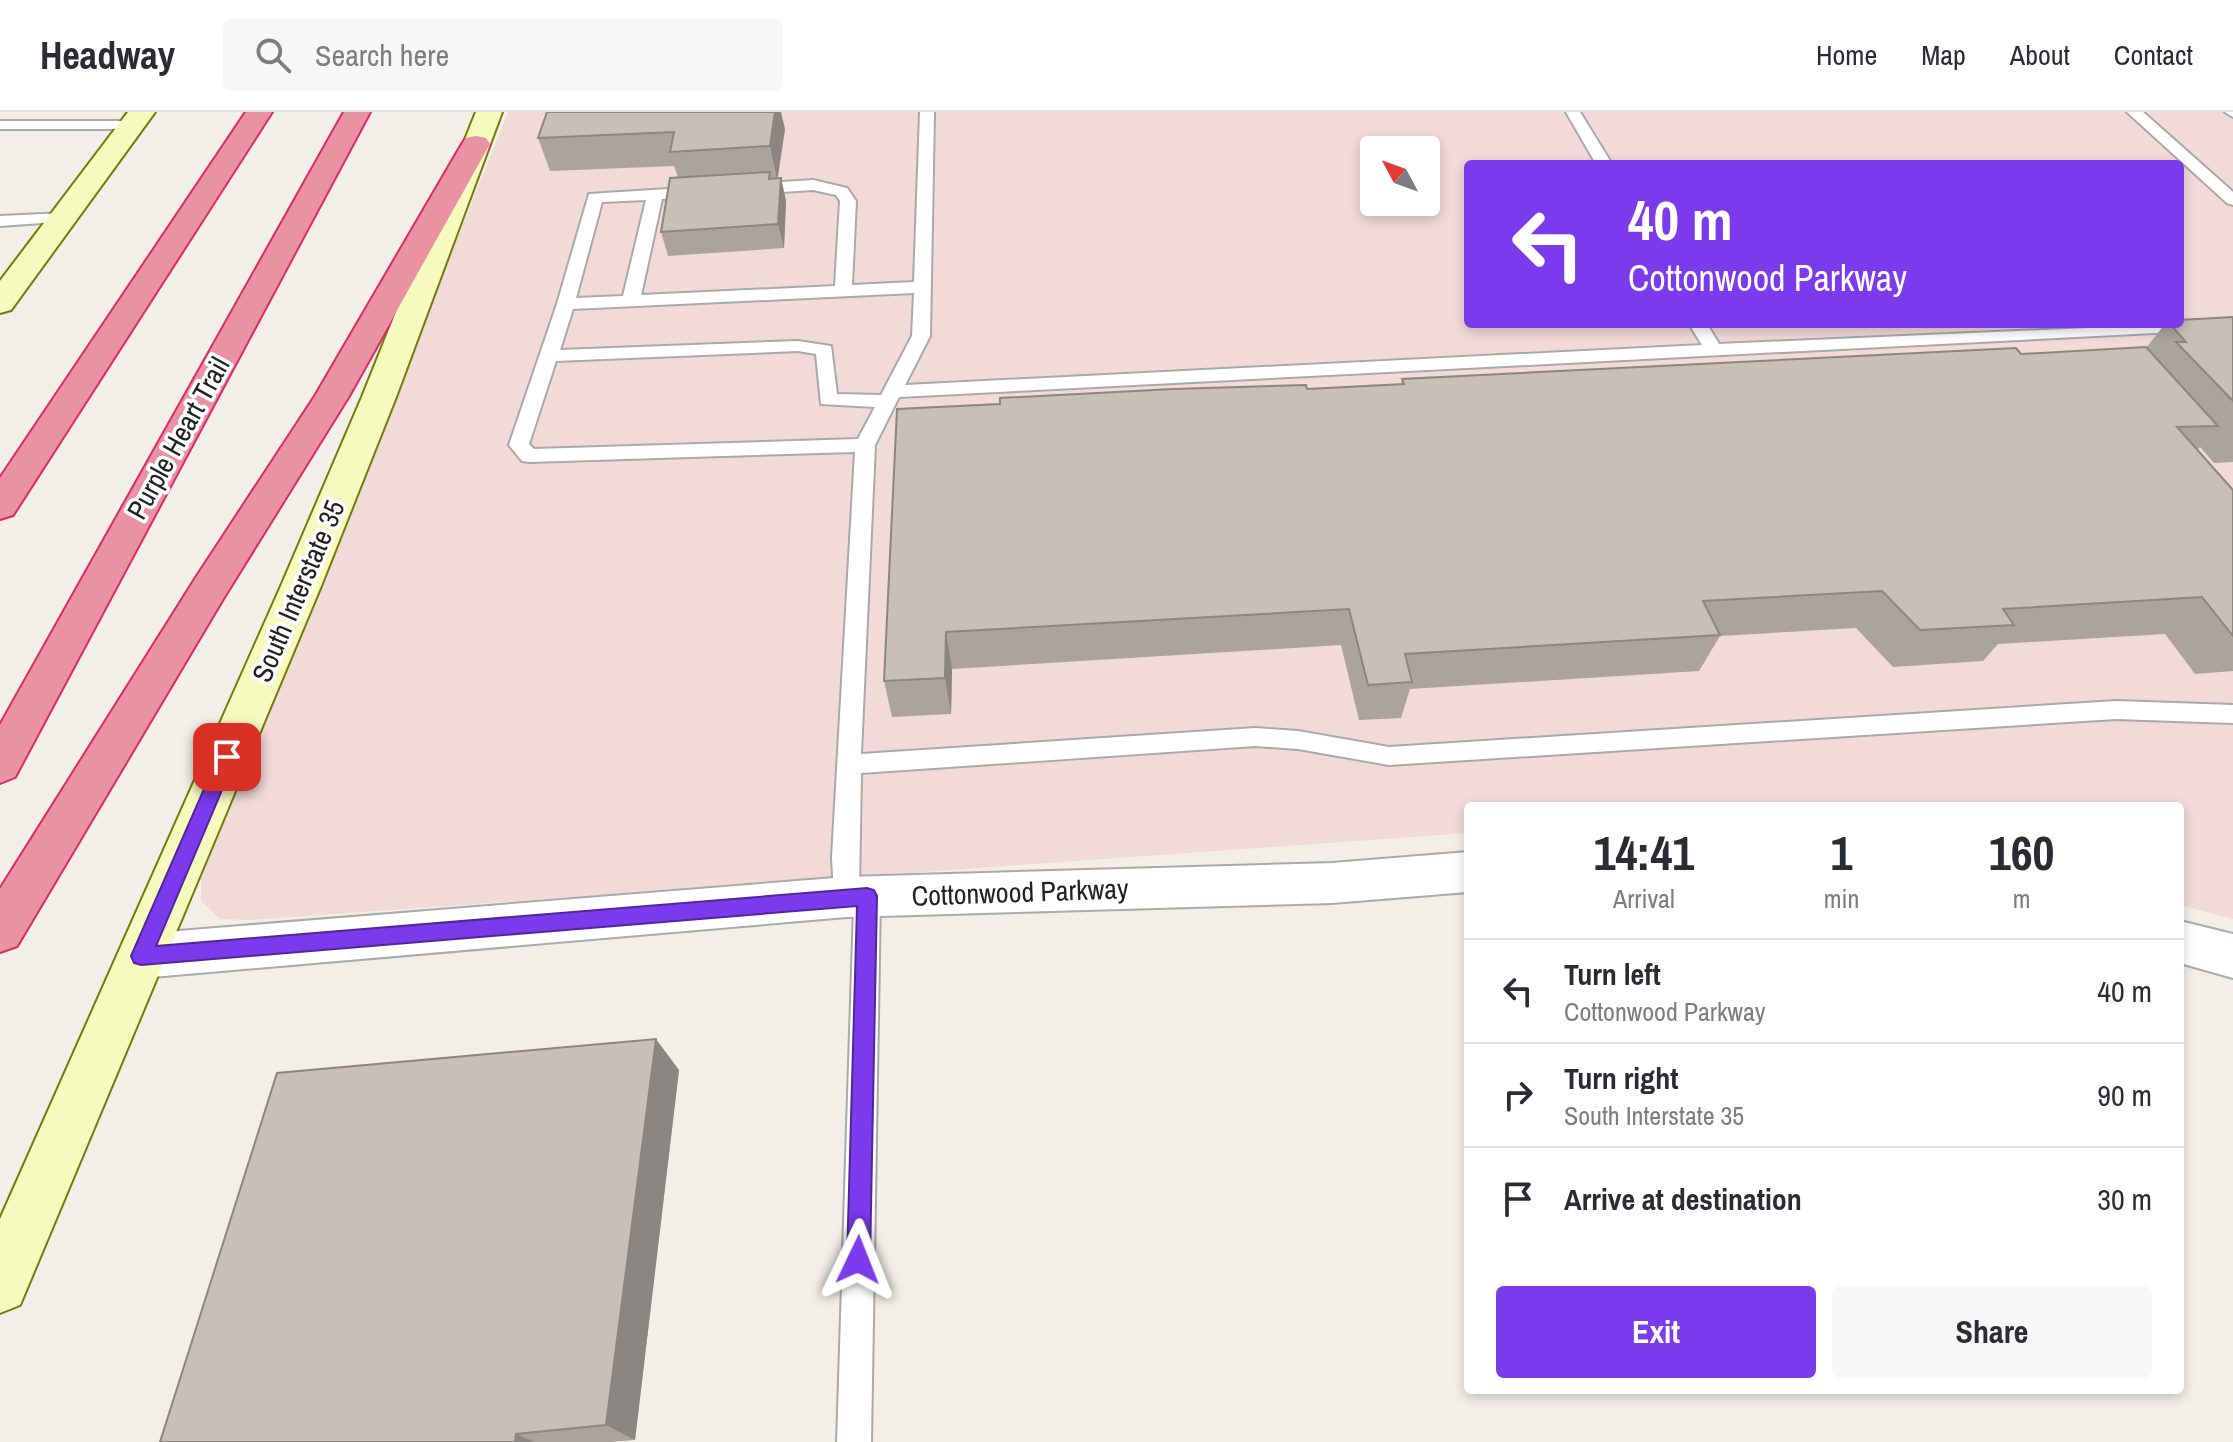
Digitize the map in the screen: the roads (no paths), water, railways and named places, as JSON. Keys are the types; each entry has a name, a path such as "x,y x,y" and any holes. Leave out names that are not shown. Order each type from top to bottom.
{"highway":[{"path":"0,506 259,112"},
{"name":"Purple Heart Trail","path":"0,765 357,112"},
{"path":"0,931 209,589 332,396 483,128"}],"main road":[{"path":"0,303 138,118"},
{"name":"South Interstate 35","path":"0,1285 301,586 379,397 483,128"}],"street":[{"name":"Cottonwood Parkway","path":"141,956 857,896 1332,883 1464,872"},
{"path":"2184,943 2233,956"}],"lane":[{"path":"854,1442 857,896 850,764 865,445 921,336 927,112"},
{"path":"1573,112 1602,160"},
{"path":"2134,112 2233,200"},
{"path":"0,125 138,118"},
{"path":"843,292 848,201 841,191 813,185 595,197 566,304 519,445 529,456 865,445"},
{"path":"631,301 655,195"},
{"path":"0,221 64,218"},
{"path":"566,304 923,287"},
{"path":"2184,326 2233,324"},
{"path":"1700,328 1714,350"},
{"path":"549,356 798,346 825,350 828,400 2147,328"},
{"path":"2082,331 2102,354"},
{"path":"850,764 1255,737 1298,740 1389,756 2116,710 2233,714"}]}
